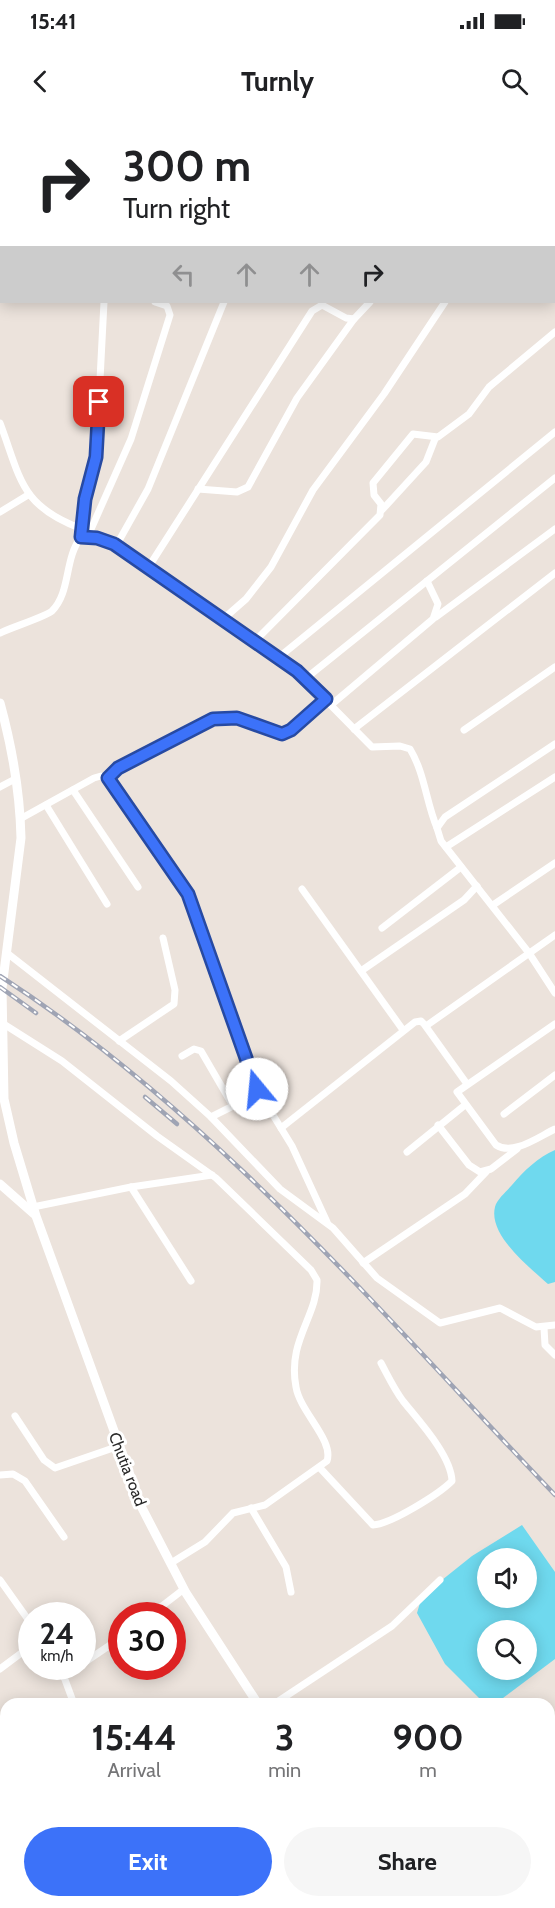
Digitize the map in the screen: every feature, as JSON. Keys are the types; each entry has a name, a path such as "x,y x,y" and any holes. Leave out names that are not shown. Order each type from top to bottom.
{"street":[{"path":"84,537 82,529 85,499 96,457 104,303"},
{"path":"0,633 51,613 61,599 68,564 84,537 131,439 170,315 167,306 158,303"},
{"path":"116,546 148,489 224,303"},
{"path":"148,568 265,381 319,303 346,318 354,319"},
{"path":"198,489 237,492 248,487 297,398 354,319 369,303"},
{"path":"222,620 251,594 271,567 313,490 384,394 444,303"},
{"path":"254,642 380,515 381,510 426,462 435,439 461,421 489,387 555,332"},
{"path":"0,423 28,495 53,517 82,529"},
{"path":"278,658 555,432"},
{"path":"381,510 374,495 373,483 413,434 422,434 435,439"},
{"path":"305,679 555,478"},
{"path":"0,511 28,495"},
{"path":"20,819 94,778 108,778 118,768 213,719 237,718 282,734 291,730 433,619 555,529"},
{"path":"84,537 116,546 278,658 305,679 372,747 400,746 410,750 422,773 438,835 529,953 555,993"},
{"path":"354,729 555,573"},
{"path":"427,580 438,604 433,619"},
{"path":"464,730 555,667"},
{"name":"Chutia road","path":"0,704 15,779 21,838 7,953 3,967 2,1101 35,1211 77,1322 142,1508 184,1588 254,1698"},
{"path":"437,828 445,818 555,744"},
{"path":"446,847 555,777"},
{"path":"108,778 188,894 259,1093 309,1179 327,1222"},
{"path":"0,786 15,779"},
{"path":"73,790 138,887"},
{"path":"46,805 107,904"},
{"path":"493,905 555,863"},
{"path":"382,928 461,867"},
{"path":"361,971 464,900 477,885"},
{"path":"302,889 403,1030"},
{"path":"426,1026 555,935"},
{"path":"119,1041 174,1004 175,990 163,938"},
{"path":"7,953 211,1117 280,1189 327,1222 377,1278 440,1323 500,1308 536,1327 544,1328 555,1325"},
{"path":"281,1128 403,1030 421,1021 467,1084"},
{"path":"2,1023 62,1061 150,1131 236,1194 311,1270 317,1280 295,1351 294,1366 299,1399 330,1451 327,1461 265,1505 233,1513 205,1542 171,1563"},
{"path":"521,1146 507,1150 496,1146 458,1092 555,1024"},
{"path":"182,1056 194,1049 201,1051 233,1106"},
{"path":"504,1114 555,1075"},
{"path":"211,1117 259,1093"},
{"path":"407,1152 465,1105"},
{"path":"438,1125 469,1165 475,1170 486,1172"},
{"path":"363,1263 465,1194 486,1172 521,1146 555,1129"},
{"path":"0,1184 35,1211 131,1187 212,1175"},
{"path":"131,1187 191,1281"},
{"path":"544,1328 545,1345 555,1355"},
{"path":"320,1468 373,1525 411,1508 452,1480 449,1468 424,1425 403,1401 381,1363"},
{"path":"15,1416 44,1460 55,1468 119,1446"},
{"path":"0,1475 13,1474 25,1481 64,1537"},
{"path":"251,1508 285,1567 291,1592"},
{"path":"0,1580 18,1605"},
{"path":"283,1698 392,1626 440,1580"},
{"path":"166,1602 184,1588"},
{"path":"0,1669 18,1656"},
{"path":"65,1680 72,1698"}],"water":[{"path":"555,1150 555,1282 548,1284 512,1250 494,1218 495,1207 500,1198 537,1160"},
{"path":"522,1525 555,1572 555,1659 537,1672 537,1620 477,1620 477,1680 527,1680 503,1698 479,1698 445,1664 417,1613 422,1596 477,1553 477,1608 537,1608 537,1548 485,1548"}],"railway":[{"path":"0,976 78,1030 152,1090 223,1153 359,1287 555,1495"},
{"path":"0,987 36,1013"},
{"path":"145,1097 177,1124"}],"route":[{"path":"99,402 96,457 85,499 81,537 88,536 114,544 297,671 326,699 291,730 282,734 243,719 225,717 213,719 118,768 108,778 188,894 243,1042 257,1089"}]}
